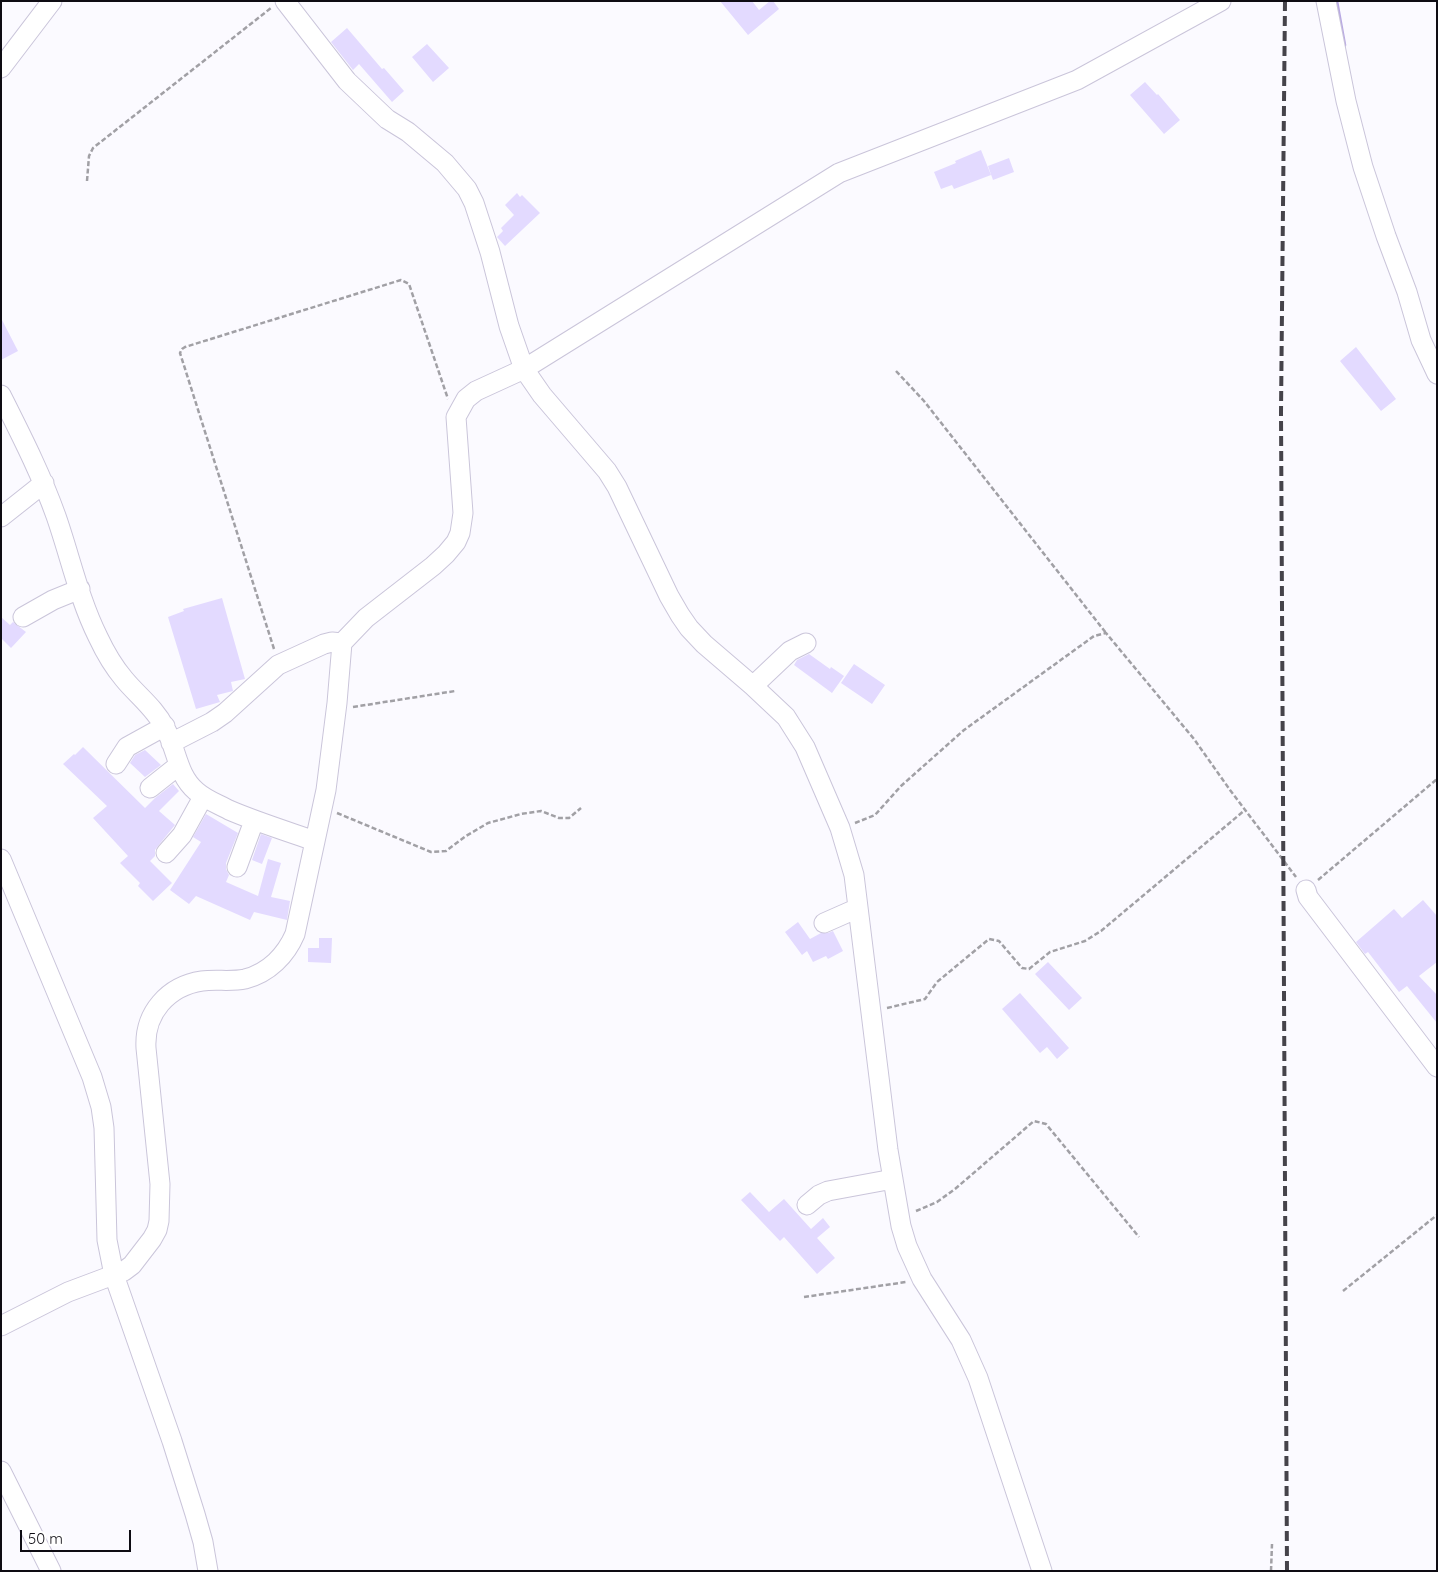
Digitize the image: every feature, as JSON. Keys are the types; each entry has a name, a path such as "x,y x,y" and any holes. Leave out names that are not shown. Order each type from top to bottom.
{"street":[{"path":"1,68 52,1"},
{"path":"1,1326 68,1292 114,1275 132,1265 152,1239 159,1221 160,1184 149,1083 146,1038 149,1022 162,1002 184,986 202,981 245,979 268,968 281,957 296,934 326,790 342,643 366,618 433,566 456,542 460,533 463,513 456,417 466,399 476,390 524,369 839,173 1077,80 1221,1"},
{"path":"1326,1 1346,101 1359,152 1421,340 1437,374"},
{"path":"279,4 347,80 387,119 408,132 445,163 467,189 474,203 490,252 509,326 524,369 542,395 607,471 617,487 669,596 689,628 704,644 779,710 793,726 805,747 840,828 854,875 893,1178 907,1246 922,1279 961,1340 978,1378 1042,1571"},
{"path":"1,395 6,415 44,483 97,636 114,665 125,680 145,700 168,735 185,778 204,797 254,821 314,841"},
{"path":"1,517 44,483"},
{"path":"23,617 53,600 80,589"},
{"path":"116,764 128,747 212,722 225,713 278,664 324,644 332,642 342,643"},
{"path":"753,686 790,651 806,643"},
{"path":"150,788 179,765"},
{"path":"166,853 182,836 204,797"},
{"path":"237,867 254,821"},
{"path":"1,859 92,1077 101,1106 104,1128 107,1240 114,1275 172,1441 203,1542 208,1571"},
{"path":"1306,890 1308,897 1437,1067"},
{"path":"824,923 858,908"},
{"path":"806,1205 828,1190 893,1178"},
{"path":"1,1470 51,1571"}],"path":[{"path":"87,180 89,156 93,148 279,4"},
{"path":"278,664 180,353 182,349 185,346 401,280 409,284 445,392 456,417"},
{"path":"896,371 924,401 1106,632 1194,739 1306,890 1437,779"},
{"path":"840,828 875,815 902,786 964,730 1094,636 1106,632"},
{"path":"336,709 455,691"},
{"path":"322,806 432,852 446,851 488,823 521,814 541,812 559,818 569,818 581,808"},
{"path":"871,1012 925,999 937,982 989,939 999,940 1022,968 1030,969 1050,952 1085,941 1101,931 1245,810"},
{"path":"900,1218 937,1202 955,1189 1034,1121 1046,1124 1139,1237"},
{"path":"1343,1291 1437,1215"},
{"path":"804,1297 922,1279"},
{"path":"1271,1571 1272,1544"}],"building":[{"path":"720,1 752,1 759,10 770,1 773,1 779,9 748,35"},
{"path":"347,28 382,69 384,68 404,91 392,102 359,64 353,70 331,42"},
{"path":"427,44 449,68 433,82 412,57"},
{"path":"1145,82 1180,120 1164,134 1130,95"},
{"path":"981,150 991,175 954,189 952,185 941,189 934,172"},
{"path":"1009,158 1014,172 993,180 988,166"},
{"path":"517,193 520,197 522,195 540,213 505,246 497,237 503,231 501,228 514,215 505,205"},
{"path":"1,318 18,351 1,360"},
{"path":"1356,347 1396,399 1381,411 1340,361"},
{"path":"222,598 245,679 231,682 233,691 217,695 220,702 196,709 168,617 184,611 183,609"},
{"path":"1,617 10,625 13,622 26,632 11,648 1,638"},
{"path":"809,654 830,669 831,667 844,676 832,693 794,665 797,660"},
{"path":"854,664 885,685 872,704 841,683"},
{"path":"83,747 145,808 173,784 179,791 159,811 175,825 155,850 155,856 150,861 172,883 153,901 138,886 140,883 120,863 128,856 93,818 107,806 63,764"},
{"path":"145,750 161,765 145,777 130,763 135,755"},
{"path":"206,814 238,833 226,863 229,875 226,882 258,896 268,859 281,863 271,897 290,901 287,920 254,912 250,920 196,896 189,904 170,890 201,842 193,837"},
{"path":"261,834 272,838 262,864 252,860"},
{"path":"1423,900 1437,916 1437,962 1419,976 1437,995 1437,1023 1407,986 1399,992 1368,952 1365,954 1356,942 1394,909 1402,918"},
{"path":"798,922 810,939 821,933 833,931 843,951 828,959 826,956 813,962 807,951 802,955 785,932"},
{"path":"319,938 332,938 331,963 308,962 308,948 319,948"},
{"path":"1048,962 1082,998 1069,1010 1035,974"},
{"path":"1020,993 1069,1048 1057,1059 1047,1047 1040,1053 1002,1009"},
{"path":"750,1192 769,1212 784,1199 811,1229 823,1218 830,1227 817,1238 835,1258 817,1274 784,1237 780,1241 741,1200"}],"waterway":[{"path":"1336,1 1344,45"}],"railway":[{"path":"1285,1 1281,413 1287,1571"}]}
